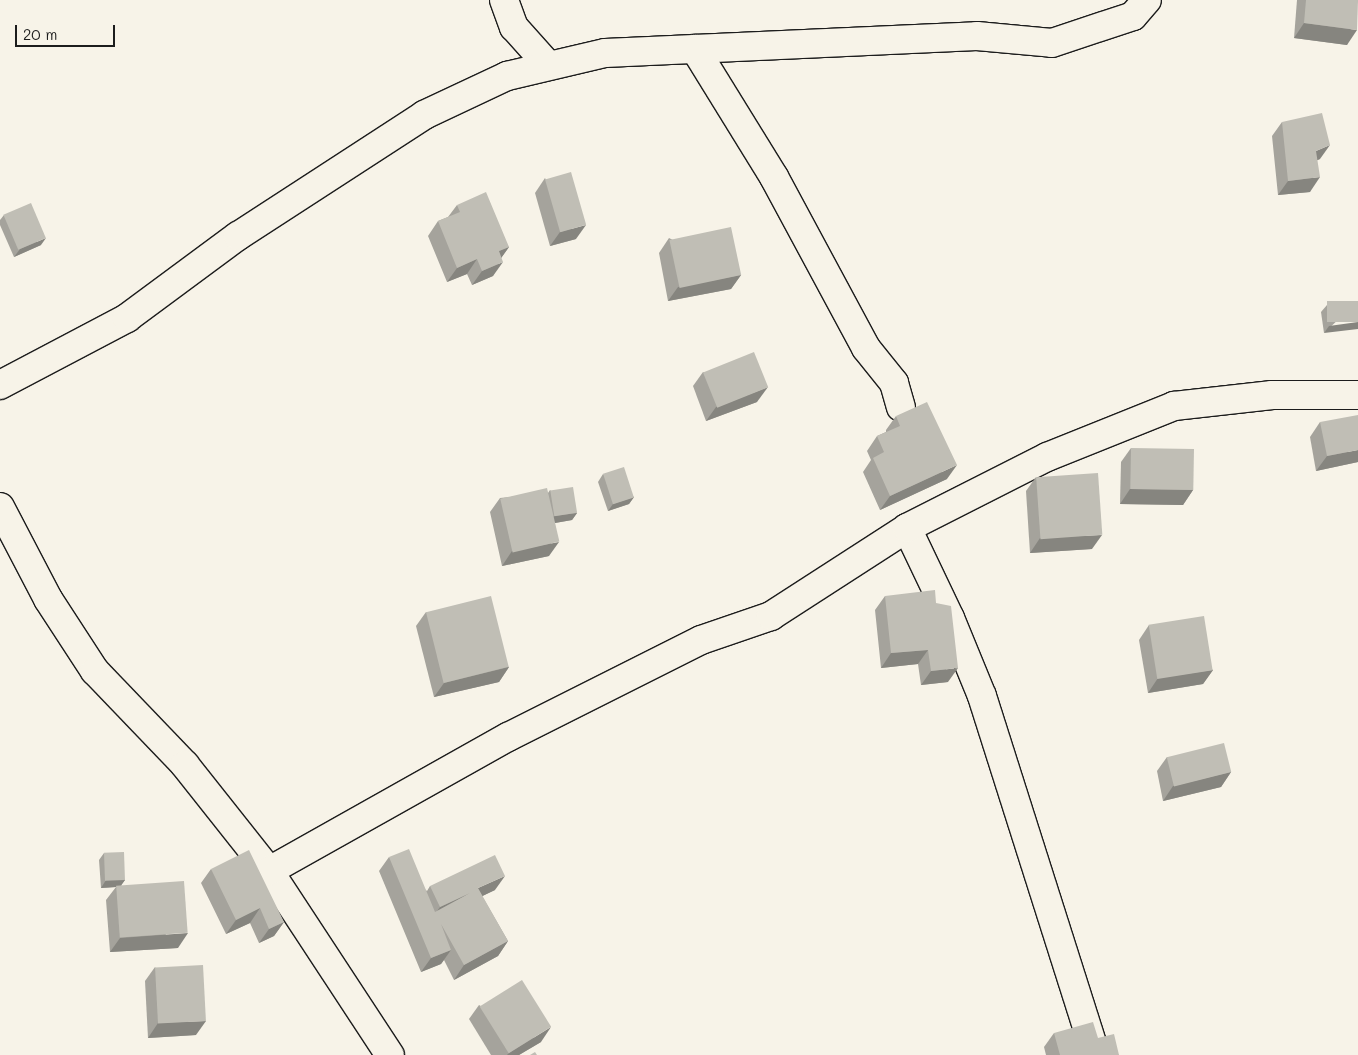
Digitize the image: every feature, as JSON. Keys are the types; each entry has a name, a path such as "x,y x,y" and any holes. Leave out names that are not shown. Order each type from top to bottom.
{"street":[{"path":"504,0 514,27 548,64"},
{"path":"0,385 127,318 238,236 424,115 507,76 548,64 605,53 977,36 1052,43 1133,16 1147,0"},
{"path":"695,49 774,176 866,348 894,383 901,407"},
{"path":"269,871 508,737 701,640 771,616 907,528 1047,457 1174,406 1272,395 1358,395"},
{"path":"0,507 48,599 95,671 185,765 269,871 390,1055"},
{"path":"907,528 950,618 982,696 1096,1055"}],"building":[{"path":"1306,0 1358,0 1357,30 1304,23"},
{"path":"1322,113 1330,145 1316,151 1320,177 1288,181 1282,122"},
{"path":"571,172 586,225 560,232 545,179"},
{"path":"486,192 509,247 499,251 503,262 482,271 477,259 457,268 438,221 460,212 457,205"},
{"path":"31,203 46,238 18,250 3,215"},
{"path":"731,227 741,275 680,288 669,240"},
{"path":"1327,301 1358,301 1358,322 1327,322"},
{"path":"754,352 768,387 717,408 703,373"},
{"path":"927,402 957,465 890,496 873,458 884,452 877,436 900,426 896,416"},
{"path":"1358,415 1358,450 1327,456 1320,422"},
{"path":"1131,448 1194,449 1193,490 1130,489"},
{"path":"624,467 634,497 613,504 603,474"},
{"path":"1098,473 1102,535 1040,539 1036,477"},
{"path":"573,487 577,513 554,516 550,491"},
{"path":"547,488 559,542 513,552 500,499"},
{"path":"935,590 936,603 951,606 958,668 931,671 928,650 891,653 885,596"},
{"path":"491,596 509,667 444,683 426,612"},
{"path":"1204,616 1213,670 1157,679 1149,625"},
{"path":"1224,743 1231,772 1174,786 1167,757"},
{"path":"409,849 435,912 470,893 440,907 430,886 495,855 505,876 478,888 508,941 464,965 441,924 451,950 431,958 389,857"},
{"path":"249,850 284,922 269,929 260,908 236,920 211,869"},
{"path":"124,852 125,880 105,881 104,853"},
{"path":"184,881 188,933 120,938 116,886"},
{"path":"203,965 206,1021 158,1023 155,968"},
{"path":"522,980 551,1027 509,1053 480,1006"},
{"path":"1093,1022 1098,1038 1114,1034 1119,1055 1060,1055 1054,1033"}]}
